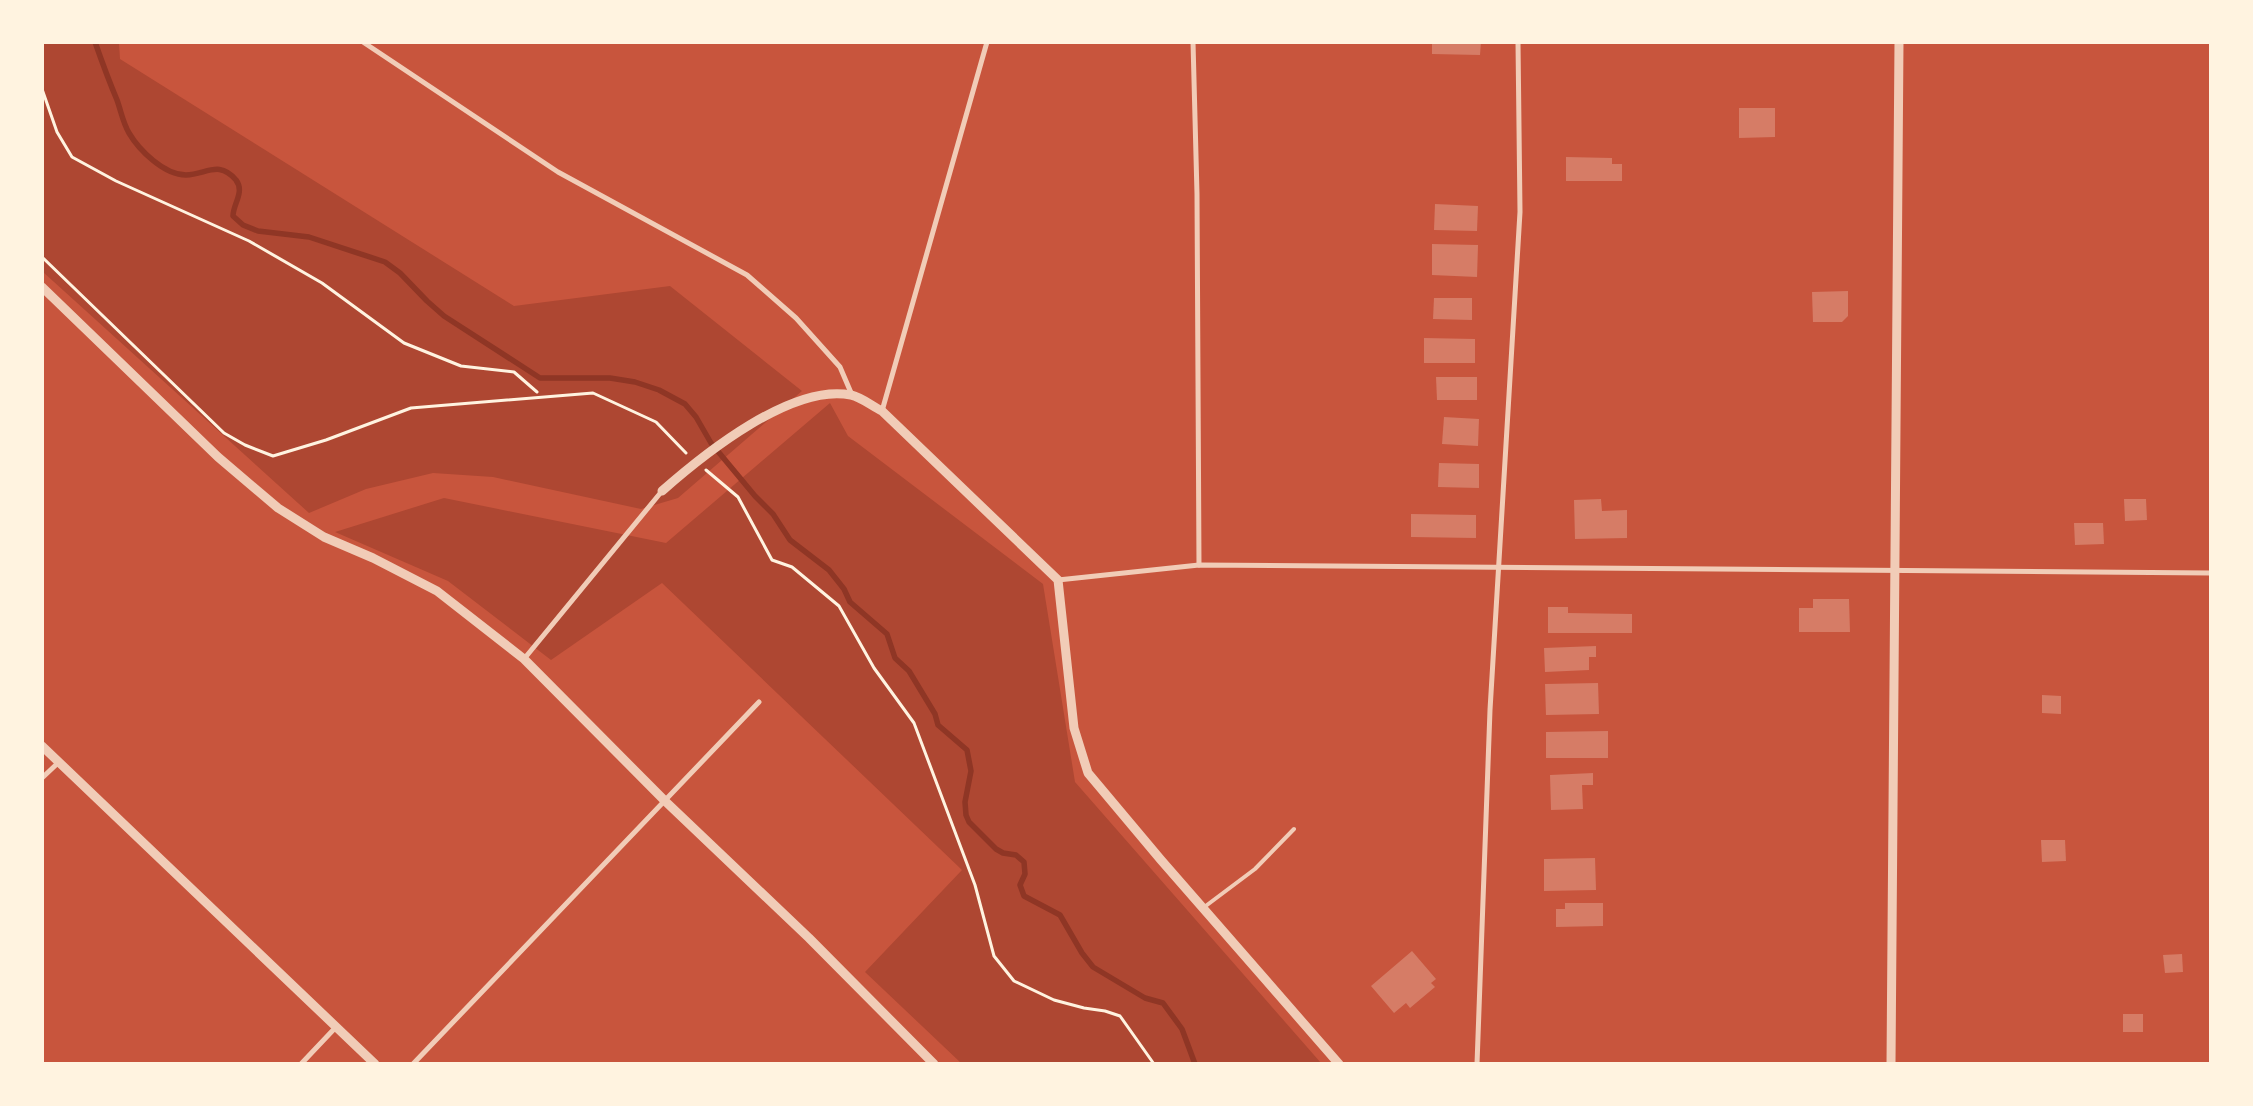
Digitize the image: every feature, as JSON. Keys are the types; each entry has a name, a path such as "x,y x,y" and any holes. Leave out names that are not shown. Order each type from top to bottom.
{"street":[{"path":"363,42 558,172 747,275 796,318 840,367 852,395"},
{"path":"882,411 987,42"},
{"path":"1193,42 1198,194 1198,565"},
{"path":"1477,1064 1490,710 1520,212 1518,42"},
{"path":"1891,1064 1899,42"},
{"path":"42,287 218,457 278,508 324,537 373,558 437,592 524,659 665,801 809,938 934,1064"},
{"path":"524,659 662,491 696,463 767,414 814,395 852,395 882,411 1058,580 1074,728 1088,773 1202,908 1339,1064"},
{"path":"1058,580 1198,565 2210,572"},
{"path":"414,1064 759,702"},
{"path":"42,746 375,1064"},
{"path":"42,778 59,762"},
{"path":"301,1064 336,1027"}],"lane":[{"path":"1202,908 1255,869 1294,829"}],"path":[{"path":"42,89 58,132 72,158 116,181 249,241 322,283 404,343 461,366 514,372 537,392"},
{"path":"42,257 224,433 245,445 273,456 326,440 411,408 593,393 656,422 696,463 738,497 772,560 792,567 839,606 874,668 914,723 975,885 994,956 1014,981 1054,1000 1084,1008 1105,1010 1120,1016 1154,1064"}],"shaded area":[{"path":"42,43 119,43 120,59 514,306 670,286 802,391 678,498 641,509 493,477 433,473 366,489 309,513 43,272"},
{"path":"830,403 848,436 1043,584 1075,782 1321,1063 961,1063 865,972 962,870 662,583 551,660 448,581 335,532 444,498 666,543"}],"building":[{"path":"1432,42 1481,42 1480,55 1432,54"},
{"path":"1739,108 1775,108 1775,137 1739,138"},
{"path":"1566,157 1612,158 1612,164 1622,164 1622,181 1566,181"},
{"path":"1435,204 1478,206 1477,231 1434,230"},
{"path":"1432,244 1478,245 1477,277 1432,275"},
{"path":"1848,291 1848,316 1842,322 1813,322 1812,292"},
{"path":"1434,298 1472,298 1472,320 1433,319"},
{"path":"1424,338 1475,339 1475,363 1424,363"},
{"path":"1436,377 1477,377 1477,400 1437,400"},
{"path":"1444,417 1479,419 1478,446 1442,444"},
{"path":"1439,463 1479,464 1479,488 1438,487"},
{"path":"1601,499 1602,511 1627,510 1627,538 1575,539 1574,500"},
{"path":"2124,499 2146,499 2147,520 2125,521"},
{"path":"1411,514 1476,515 1476,538 1411,537"},
{"path":"2074,523 2103,523 2104,544 2075,545"},
{"path":"1813,599 1849,599 1850,632 1799,632 1799,608 1813,608"},
{"path":"1548,607 1568,607 1568,613 1632,614 1632,633 1548,633"},
{"path":"1596,646 1596,657 1589,657 1589,670 1545,672 1544,648"},
{"path":"1598,683 1599,714 1546,715 1545,684"},
{"path":"2042,695 2061,696 2061,714 2042,713"},
{"path":"1608,731 1608,758 1546,758 1546,732"},
{"path":"1593,773 1593,785 1582,785 1583,809 1551,810 1550,775"},
{"path":"2041,840 2065,840 2066,861 2042,862"},
{"path":"1595,858 1596,890 1544,891 1544,859"},
{"path":"1565,903 1603,903 1603,926 1556,927 1556,909 1565,909"},
{"path":"1412,951 1436,979 1431,983 1435,987 1410,1008 1406,1003 1394,1013 1371,986"},
{"path":"2182,954 2183,972 2165,973 2163,955"},
{"path":"2123,1014 2143,1014 2143,1032 2123,1032"}],"waterway":[{"path":"95,42 125,125 133,140 146,154 169,171 186,175 218,169 230,174 236,180 239,189 233,216 243,225 258,231 309,237 385,262 400,273 444,316 540,378 610,378 635,382 659,390 685,404 696,417 711,443 755,496 773,514 790,540 829,570 844,589 850,602 887,634 895,658 909,671 935,714 938,725 967,750 971,771 965,802 966,815 969,822 996,849 1003,853 1016,855 1024,862 1025,874 1020,885 1024,896 1060,915 1082,953 1093,967 1145,998 1163,1003 1182,1029 1195,1064"}]}
